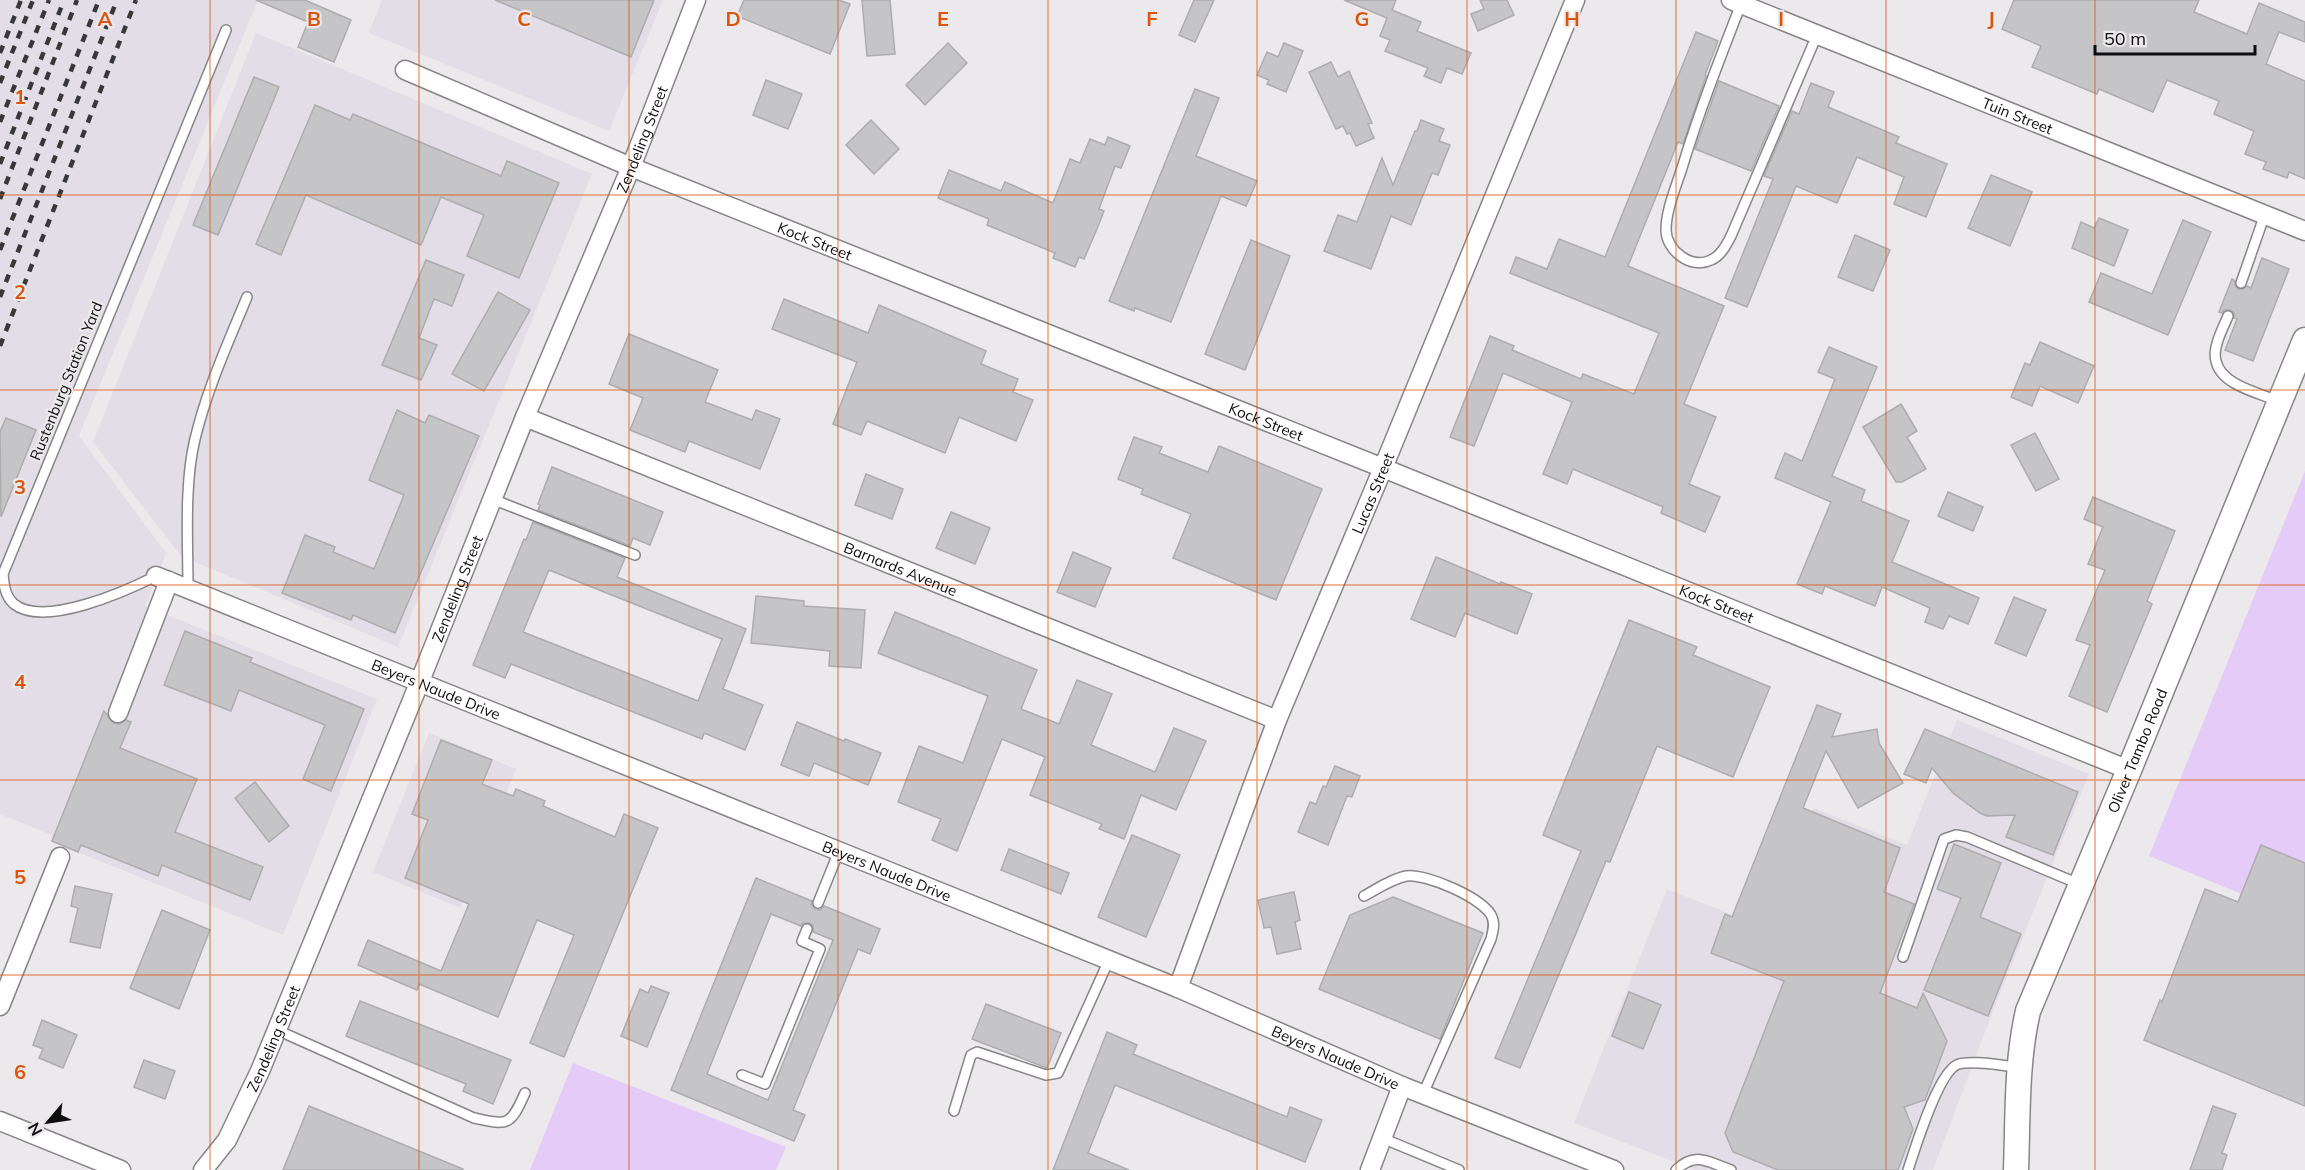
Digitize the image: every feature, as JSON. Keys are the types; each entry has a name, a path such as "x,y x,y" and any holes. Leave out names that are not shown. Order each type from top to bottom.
{"main road":[{"name":"Oliver Tambo Road","path":"2016,1170 2022,1037 2028,1011 2305,340"}],"street":[{"name":"Zendeling Street","path":"203,1170 227,1140 277,1030 525,417 631,167 696,0"},
{"name":"Lucas Street","path":"1178,988 1277,720 1575,0"},
{"name":"Tuin Street","path":"1736,2 2305,231"},
{"name":"Kock Street","path":"405,70 631,167 2129,770"},
{"name":"Barnards Avenue","path":"525,417 1277,720"},
{"name":"Beyers Naude Drive","path":"163,579 1178,988 1402,1086 1614,1170"},
{"path":"118,713 163,579"},
{"path":"0,1006 60,857"},
{"path":"1370,1170 1402,1086"},
{"path":"0,1121 121,1170"}],"lane":[{"path":"1736,2 1701,105 1670,205 1665,229 1667,242 1673,251 1685,259 1699,262 1711,261 1723,251 1817,34"},
{"name":"Rustenburg Station Yard","path":"163,579 78,606 54,611 29,612 14,603 5,592 3,574 226,30"},
{"path":"2241,283 2265,214"},
{"path":"188,589 188,499 194,441 209,389 247,297"},
{"path":"2228,316 2216,348 2216,361 2221,372 2229,380 2280,402"},
{"path":"492,499 635,555"},
{"path":"1903,957 1944,839 1956,835 1967,837 2081,885"},
{"path":"818,903 839,851"},
{"path":"1364,896 1394,880 1407,876 1420,876 1464,893 1483,905 1492,915 1494,926 1491,939 1423,1094"},
{"path":"742,1075 765,1084 820,949 802,941 807,929"},
{"path":"954,1111 970,1055 977,1052 1046,1075 1058,1073 1109,960"},
{"path":"277,1030 474,1118 500,1123 510,1120 515,1115 525,1094"},
{"path":"1908,1170 1929,1111 1952,1066 1961,1063 2020,1067"},
{"path":"1382,1138 1459,1170"},
{"path":"1676,1170 1685,1161 1695,1157 1731,1170"}],"shaded area":[{"path":"0,0 258,0 79,436 166,553 145,606 377,699 283,935 50,841 52,835 0,814"},
{"path":"382,0 663,0 609,131 369,33"},
{"path":"256,33 592,174 398,647 181,556 93,442"},
{"path":"2305,471 2305,920 2149,856"},
{"path":"1957,720 2089,774 1991,1016 1933,1170 1695,1170 1574,1123 1667,889 1766,928 1814,808 1907,845"},
{"path":"429,733 516,769 460,908 373,872"},
{"path":"573,1063 786,1147 776,1170 530,1170"}],"building":[{"path":"256,0 305,0 351,20 334,62 298,47 308,22"},
{"path":"495,0 654,0 631,57"},
{"path":"744,0 839,0 850,4 830,54 737,16"},
{"path":"862,0 890,0 895,54 867,56"},
{"path":"1194,0 1214,0 1195,42 1179,35"},
{"path":"1344,0 1396,0 1392,10 1421,22 1417,31 1471,53 1462,74 1447,68 1441,83 1424,76 1428,68 1385,51 1390,40 1380,36 1387,18"},
{"path":"1480,0 1507,0 1514,15 1478,31 1471,14 1484,9"},
{"path":"2014,0 2199,0 2194,12 2247,34 2259,3 2305,22 2305,42 2279,32 2266,64 2305,81 2305,179 2289,172 2287,178 2263,169 2266,162 2245,154 2254,131 2214,114 2219,101 2167,80 2153,112 2099,89 2097,94 2032,67 2041,46 2002,29"},
{"path":"1696,32 1718,41 1683,144 1678,142 1628,266 1724,306 1684,404 1716,417 1689,484 1720,497 1705,532 1661,513 1663,507 1573,469 1567,484 1543,474 1572,402 1503,373 1474,446 1450,437 1490,336 1514,346 1512,350 1581,379 1583,374 1634,394 1659,333 1510,273 1516,257 1547,269 1559,239 1605,257"},
{"path":"948,43 967,63 925,105 906,85"},
{"path":"1284,43 1303,51 1286,92 1267,84 1269,80 1257,75 1267,52 1278,57"},
{"path":"1331,62 1338,77 1349,71 1372,123 1368,124 1374,138 1356,146 1350,133 1347,134 1343,126 1336,129 1309,72"},
{"path":"254,77 279,87 218,235 193,225"},
{"path":"766,80 802,94 788,129 753,115"},
{"path":"1719,81 1779,106 1751,171 1695,149"},
{"path":"1811,83 1834,92 1828,107 1899,137 1896,143 1947,164 1926,217 1894,204 1904,177 1857,157 1837,203 1796,186 1747,307 1725,298 1773,179 1764,176 1792,111 1799,114"},
{"path":"1195,89 1219,98 1196,156 1257,181 1246,206 1221,196 1171,322 1109,301"},
{"path":"315,105 350,120 353,114 501,176 507,161 559,183 519,278 467,256 484,215 441,197 421,245 306,195 281,255 256,244"},
{"path":"871,120 899,149 874,174 846,145"},
{"path":"1421,120 1444,129 1439,141 1450,145 1438,175 1432,173 1411,225 1391,216 1371,269 1324,251 1338,215 1357,222 1382,158 1393,185"},
{"path":"1108,137 1130,146 1121,168 1115,166 1099,209 1104,211 1097,229 1084,259 1079,257 1075,267 1053,258 1055,253 987,225 989,219 938,198 949,170 1001,191 1005,182 1053,203 1070,159 1080,163 1090,139 1105,145"},
{"path":"1991,175 2032,192 2010,246 1968,228"},
{"path":"2099,218 2128,230 2114,266 2072,248 2081,222 2094,228"},
{"path":"2183,220 2211,232 2168,335 2089,302 2101,273 2152,294"},
{"path":"1855,235 1890,250 1873,291 1838,277"},
{"path":"1251,240 1290,256 1245,370 1205,354"},
{"path":"2262,258 2289,269 2253,361 2225,350 2237,319 2230,310 2219,312 2232,279 2238,289 2247,286 2251,288"},
{"path":"426,260 464,275 452,306 434,299 419,338 437,345 421,380 382,365"},
{"path":"498,292 530,310 484,391 452,374"},
{"path":"784,299 868,333 879,305 986,351 981,364 1018,379 1013,392 1033,400 1016,441 959,417 945,453 867,421 861,435 833,424 857,362 772,329"},
{"path":"629,334 718,370 705,402 752,420 756,410 780,419 760,469 689,441 685,452 630,430 643,398 609,384"},
{"path":"2040,342 2094,366 2078,403 2040,386 2032,406 2011,397 2025,363 2030,365"},
{"path":"1829,347 1877,367 1832,476 1865,490 1861,501 1909,521 1892,562 1979,598 1968,624 1949,616 1943,629 1925,622 1930,608 1882,587 1875,606 1825,586 1822,594 1797,584 1831,502 1775,478 1785,453 1802,461 1835,379 1818,372"},
{"path":"1901,404 1917,431 1907,437 1926,469 1902,482 1896,482 1863,427"},
{"path":"397,410 425,423 429,415 479,436 395,633 353,615 351,620 282,593 305,535 335,547 333,552 374,569 404,495 369,480"},
{"path":"6,418 36,430 1,517 0,432"},
{"path":"2035,433 2059,479 2036,491 2011,445"},
{"path":"1134,437 1162,447 1159,453 1208,472 1219,446 1322,489 1276,600 1173,558 1191,514 1141,494 1143,489 1118,479"},
{"path":"552,467 663,512 650,545 633,538 630,546 538,510 540,505 538,504"},
{"path":"866,474 903,489 892,519 855,505"},
{"path":"1948,492 1983,507 1973,531 1938,516"},
{"path":"2093,497 2175,531 2147,601 2152,604 2107,712 2069,696 2090,645 2076,640 2105,570 2088,564 2103,527 2084,519"},
{"path":"951,512 990,528 975,564 936,548"},
{"path":"533,522 625,558 617,577 746,629 723,689 763,705 745,750 704,733 702,739 511,664 505,678 473,665 524,539 526,540","holes":["549,570 722,639 698,701 523,632"]},
{"path":"1073,552 1111,568 1095,607 1057,592"},
{"path":"1436,557 1500,584 1501,582 1532,594 1517,634 1465,613 1455,637 1411,619"},
{"path":"756,596 804,601 804,606 865,610 861,668 829,666 830,651 751,643"},
{"path":"2014,597 2046,610 2026,656 1995,643"},
{"path":"895,612 1037,670 1021,709 1059,724 1077,680 1112,694 1091,745 1155,772 1174,728 1206,741 1176,810 1141,795 1124,839 1099,829 1102,824 1030,795 1045,757 1002,739 957,851 932,840 941,819 898,802 919,746 963,763 988,696 878,653"},
{"path":"1629,620 1697,647 1693,655 1770,687 1733,777 1657,746 1610,862 1606,861 1520,1068 1495,1058 1581,851 1543,835"},
{"path":"185,631 252,658 250,662 364,709 331,791 303,779 325,725 239,690 231,711 164,685"},
{"path":"1817,705 1841,714 1832,737 1877,729 1879,743 1903,783 1858,808 1826,751 1803,808 1900,848 1884,892 1914,904 1880,993 1917,1008 1923,993 1947,1041 1925,1100 1904,1107 1913,1129 1898,1170 1778,1170 1733,1152 1725,1133 1784,981 1711,953 1725,914 1732,917"},
{"path":"104,711 113,723 120,724 126,720 131,722 120,748 197,779 175,832 263,867 250,900 162,865 158,876 81,845 78,852 52,841"},
{"path":"797,722 881,753 868,785 814,763 809,776 781,765"},
{"path":"1925,729 2078,792 2053,855 2006,837 2015,815 1987,816 1980,813 1953,793 1932,768 1926,783 1904,774"},
{"path":"441,740 492,760 482,784 513,796 516,789 545,801 543,806 615,837 624,814 658,828 564,1057 530,1043 574,935 537,920 498,1017 419,984 417,990 358,965 368,940 441,971 469,904 405,878 428,820 412,814"},
{"path":"1335,766 1360,776 1352,797 1347,796 1328,845 1298,832 1310,802 1316,804"},
{"path":"255,782 289,826 269,842 235,798"},
{"path":"1132,835 1180,855 1146,937 1098,917"},
{"path":"1954,844 2001,863 1980,917 2021,934 1988,1016 1924,990 1961,898 1937,889"},
{"path":"2261,845 2305,863 2305,1106 2144,1040 2160,1000 2162,1002 2205,889 2238,902"},
{"path":"1009,849 1069,873 1061,894 1001,870"},
{"path":"756,878 812,901 811,904 815,909 820,910 824,906 880,929 870,954 858,949 793,1110 805,1115 794,1141 671,1090","holes":["771,914 801,926 803,923 809,923 813,925 813,932 833,940 768,1100 707,1074"]},
{"path":"75,886 112,894 100,948 70,942 78,908 71,906"},
{"path":"1294,892 1300,920 1295,922 1301,949 1277,954 1271,927 1264,928 1258,900"},
{"path":"1393,897 1483,933 1440,1039 1319,989 1350,915"},
{"path":"162,910 210,930 179,1009 130,988"},
{"path":"651,986 669,993 647,1047 621,1036 640,989 648,993"},
{"path":"1629,992 1661,1005 1643,1049 1612,1036"},
{"path":"360,1001 511,1060 493,1104 463,1091 466,1084 346,1036"},
{"path":"986,1004 1061,1033 1047,1068 972,1039"},
{"path":"42,1020 77,1035 63,1068 39,1058 43,1049 33,1045"},
{"path":"1107,1032 1137,1045 1133,1054 1287,1117 1290,1107 1322,1120 1305,1162 1115,1085 1088,1153 1129,1170 1053,1170"},
{"path":"144,1060 175,1071 165,1099 134,1087"},
{"path":"309,1106 463,1169 463,1170 283,1170"},
{"path":"2213,1106 2236,1114 2222,1153 2227,1155 2222,1170 2190,1170"}],"railway":[{"path":"0,53 21,0"},
{"path":"0,83 33,0"},
{"path":"0,122 49,0"},
{"path":"0,164 64,0"},
{"path":"0,199 77,0"},
{"path":"0,250 99,0"},
{"path":"0,297 117,0"},
{"path":"0,346 136,0"}]}
